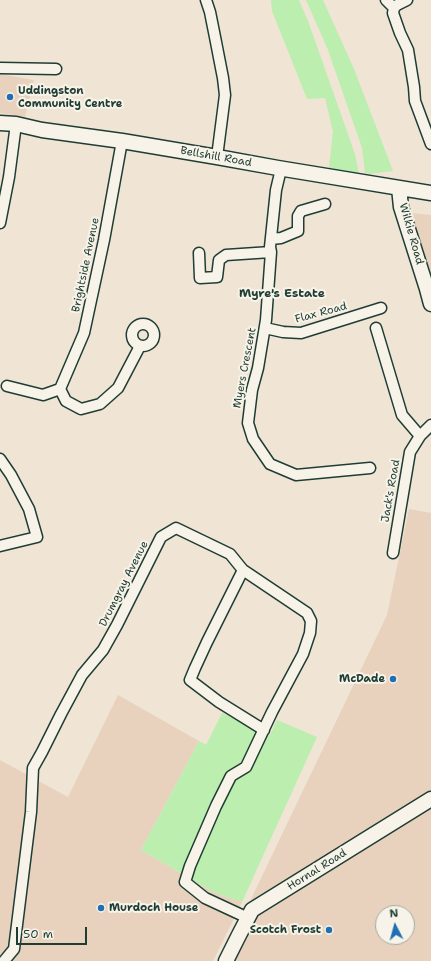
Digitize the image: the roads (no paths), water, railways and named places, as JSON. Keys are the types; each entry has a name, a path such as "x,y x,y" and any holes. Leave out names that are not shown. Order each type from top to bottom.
{"main road":[{"name":"Bellshill Road","path":"0,123 16,124 42,130 122,141 281,169 431,193"},
{"name":"Wilkie Road","path":"399,188 401,207 431,304"},
{"name":"Hornal Road","path":"226,961 252,910 431,799"}],"street":[{"path":"206,0 210,12 223,78 224,95 217,157"},
{"path":"386,0 394,8"},
{"path":"407,0 397,5 394,8 393,14 408,50 415,101 431,144"},
{"path":"0,68 56,69"},
{"path":"0,223 9,177 16,124"},
{"name":"Brightside Avenue","path":"60,389 84,333 104,240 122,141"},
{"name":"Myers Crescent","path":"281,169 276,190 270,247 271,252 265,328 252,390 248,422 253,439 270,464 296,475 370,468"},
{"path":"271,239 281,238 298,231 298,216 301,211 325,204"},
{"path":"199,253 200,278 217,277 219,260 226,255 271,252"},
{"name":"Flax Road","path":"265,328 283,332 301,333 382,308"},
{"path":"376,328 402,415 420,436"},
{"path":"7,386 43,395 60,389 66,401 81,410 100,404 118,388 140,346"},
{"name":"Jack's Road","path":"393,554 410,452 420,436 431,425"},
{"path":"0,459 11,475 29,509 37,537 0,546"},
{"name":"Drumgray Avenue","path":"4,961 14,949 32,812 32,768 42,752 82,675 103,650 114,632 161,537 176,528 230,554 243,570 307,613 311,621 310,633 303,654 246,767 231,776 216,806 190,866 185,882 205,898 248,918"},
{"path":"243,570 190,680 219,702 264,730"}],"place":[{"name":"Uddingston Community Centre","path":"10,97"},
{"name":"McDade","path":"393,679"},
{"name":"Murdoch House","path":"101,908"},
{"name":"Scotch Frost","path":"329,930"}],"district":[{"name":"Myre's Estate","path":"282,294"}]}
